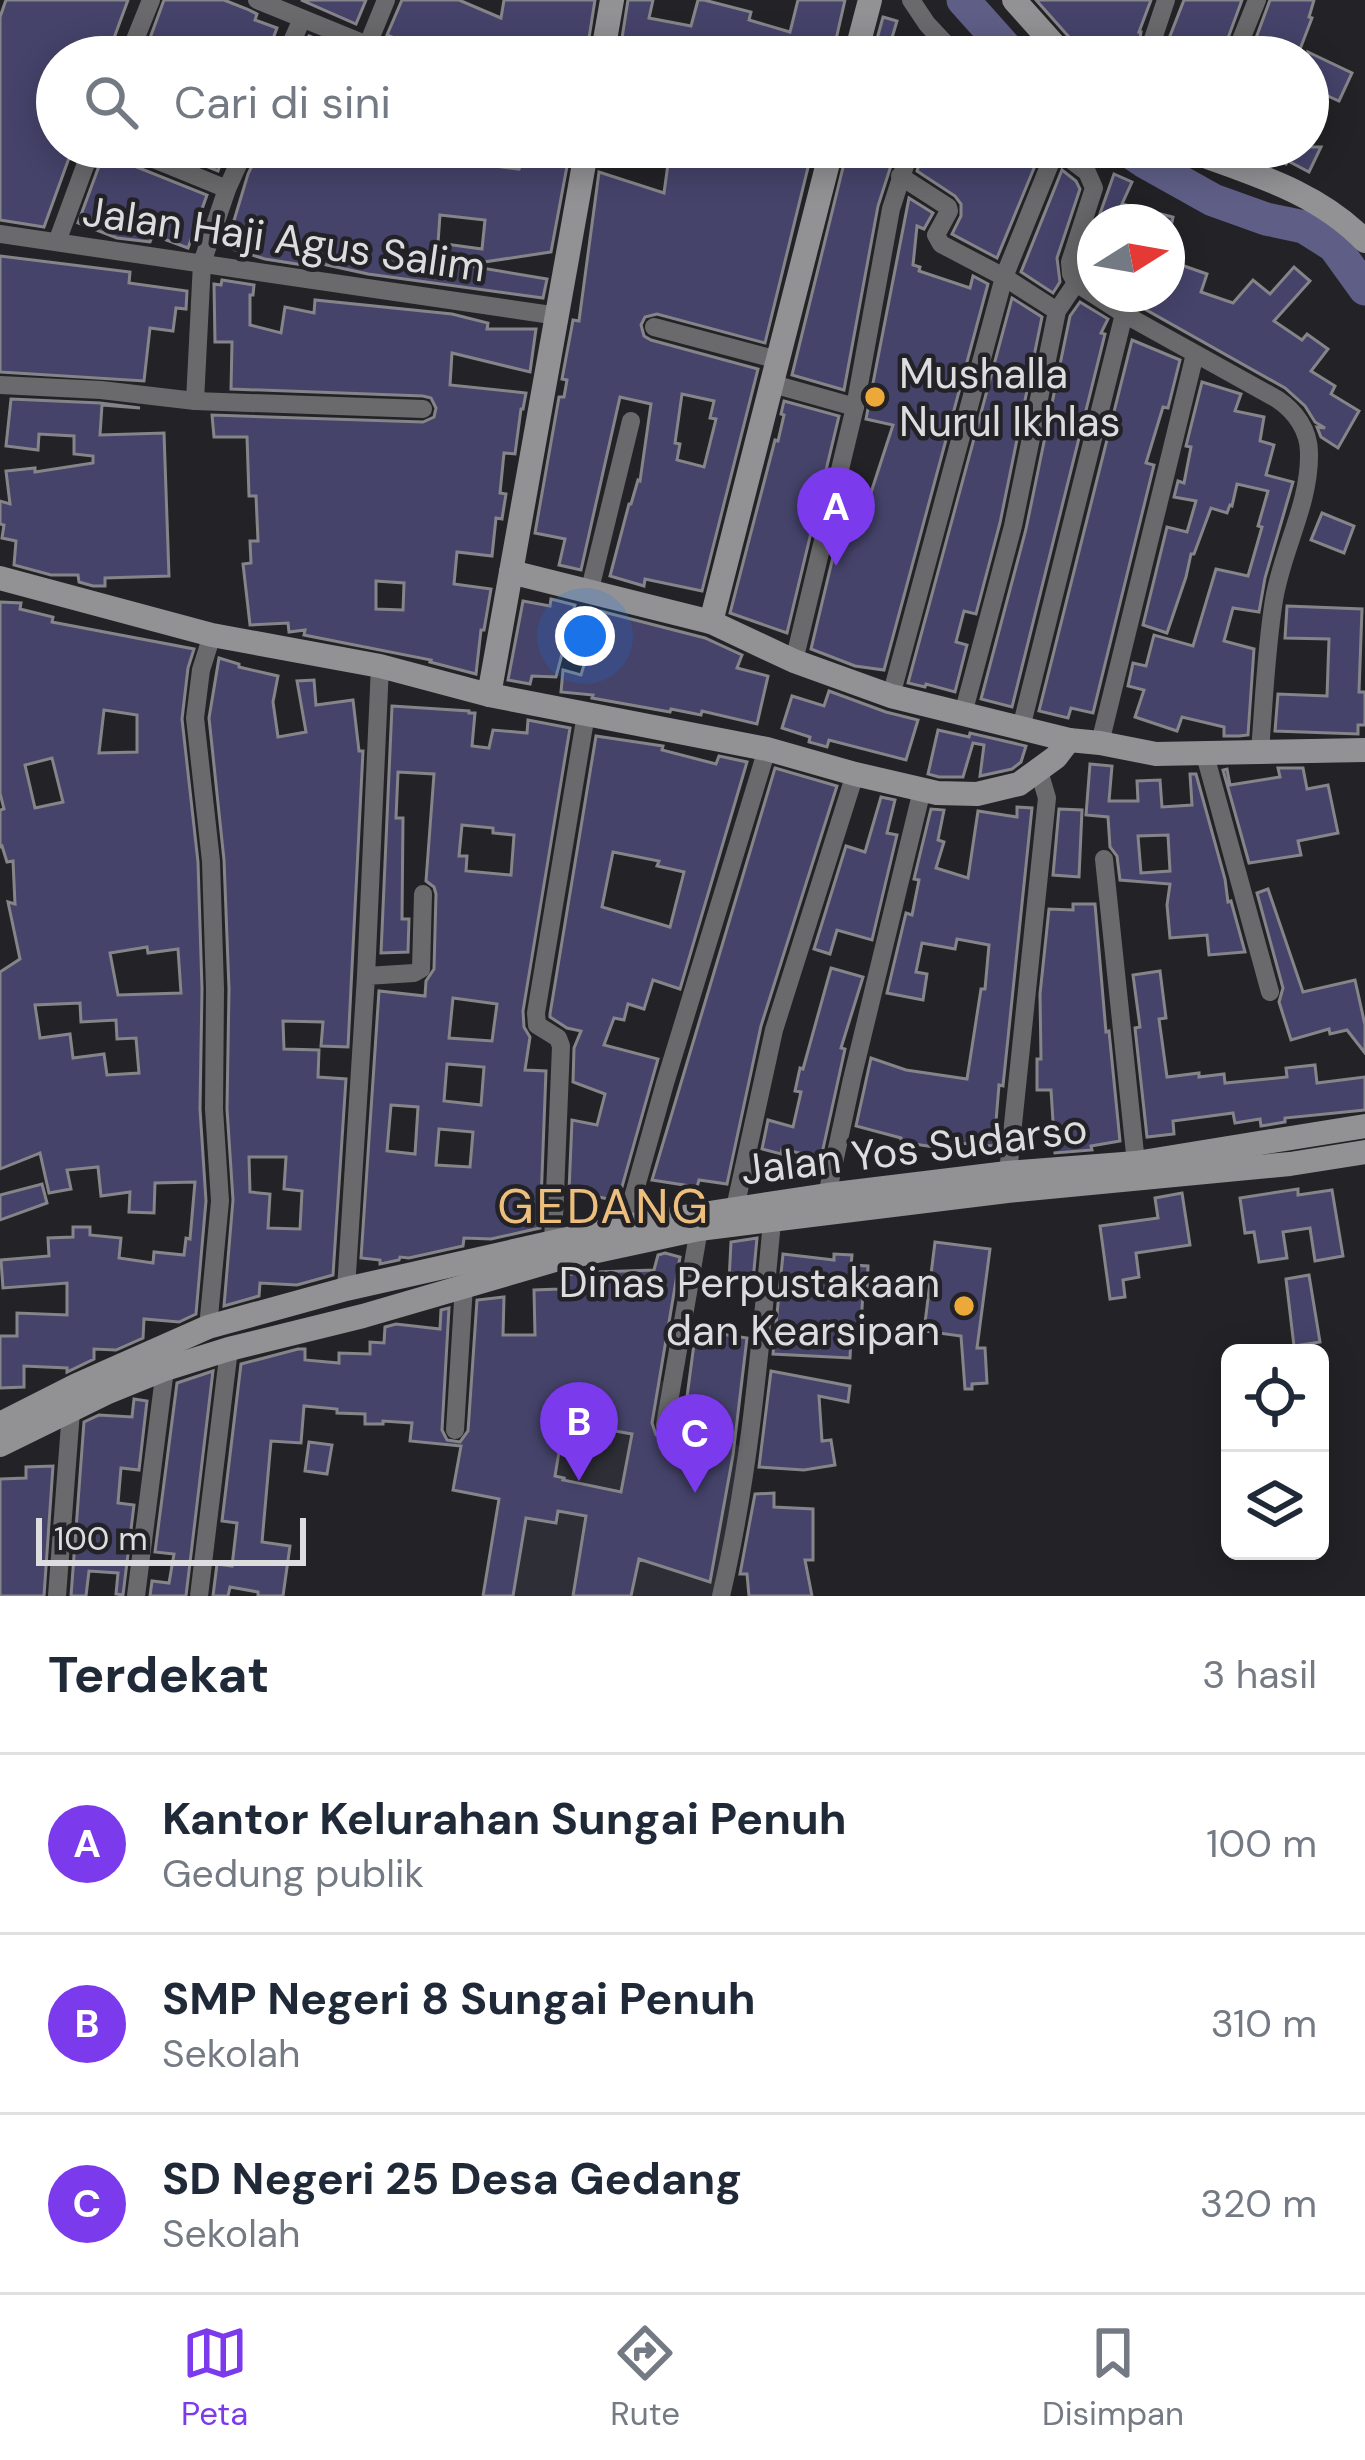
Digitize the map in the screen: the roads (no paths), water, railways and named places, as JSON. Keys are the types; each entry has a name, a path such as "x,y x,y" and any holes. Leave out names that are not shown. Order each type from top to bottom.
{"street":[{"path":"137,36 152,0"},
{"path":"257,0 343,36"},
{"path":"385,36 386,0"},
{"path":"606,36 612,0"},
{"path":"861,36 870,0"},
{"path":"911,0 938,36"},
{"path":"1014,0 1046,36"},
{"path":"1154,36 1166,0"},
{"path":"1242,36 1257,0"},
{"path":"294,36 302,19"},
{"path":"57,242 84,168"},
{"path":"176,168 227,189"},
{"path":"195,401 202,263 236,168"},
{"path":"489,695 583,168"},
{"path":"711,622 827,168"},
{"path":"794,661 855,407 903,168"},
{"path":"891,696 1004,277 1047,168"},
{"path":"1082,168 1094,188 1070,262 1076,284 1291,409 1310,448 1306,489 1275,597 1260,751"},
{"path":"1236,168 1327,207 1365,241"},
{"path":"900,176 948,207 937,235 941,244 1057,311"},
{"name":"Jalan Haji Agus Salim","path":"0,233 558,316"},
{"path":"963,714 1013,526 1057,311 1076,284"},
{"path":"1021,728 1124,314"},
{"path":"654,327 855,407"},
{"path":"1100,742 1195,353"},
{"path":"0,385 195,401 423,410"},
{"path":"589,593 631,422"},
{"path":"511,572 711,622 794,661 891,696 1069,740 1156,754 1365,750"},
{"path":"0,578 212,635 380,665 489,695 767,749 922,790 977,794 1019,784 1056,757 1069,740"},
{"path":"208,1327 220,1201 211,861 195,718 201,670 212,635"},
{"path":"346,1288 380,665"},
{"path":"553,1242 561,1046 559,1038 538,1025 536,1013 586,714"},
{"path":"611,1236 674,1054 767,749"},
{"path":"1205,755 1270,992"},
{"path":"1007,1182 1047,798 1039,771"},
{"path":"734,1208 774,1030 855,774"},
{"path":"827,1195 922,790"},
{"path":"1104,859 1136,1163"},
{"path":"366,976 421,969 423,894"},
{"name":"Jalan Yos Sudarso","path":"0,1424 208,1327 346,1288 553,1242 772,1222 1365,1126"},
{"name":"Jalan Yos Sudarso","path":"0,1445 165,1369 555,1260 611,1236 734,1208 827,1195 1290,1164 1365,1152"},
{"path":"721,1596 738,1526 772,1222"},
{"path":"665,1425 699,1229"},
{"path":"455,1430 464,1285"},
{"path":"200,1596 229,1349"},
{"path":"136,1596 165,1369"},
{"path":"58,1596 71,1411"}],"waterway":[{"path":"963,0 995,36"},
{"path":"1156,168 1213,200 1304,227 1334,246 1365,289"}],"place":[{"name":"Mushalla Nurul Ikhlas","path":"875,397"},
{"name":"Kantor Kelurahan Sungai Penuh","path":"836,566"},
{"name":"Dinas Perpustakaan dan Kearsipan","path":"964,1306"},
{"name":"SMP Negeri 8 Sungai Penuh","path":"579,1481"},
{"name":"SD Negeri 25 Desa Gedang","path":"695,1493"}],"district":[{"name":"GEDANG","path":"604,1206"}]}
